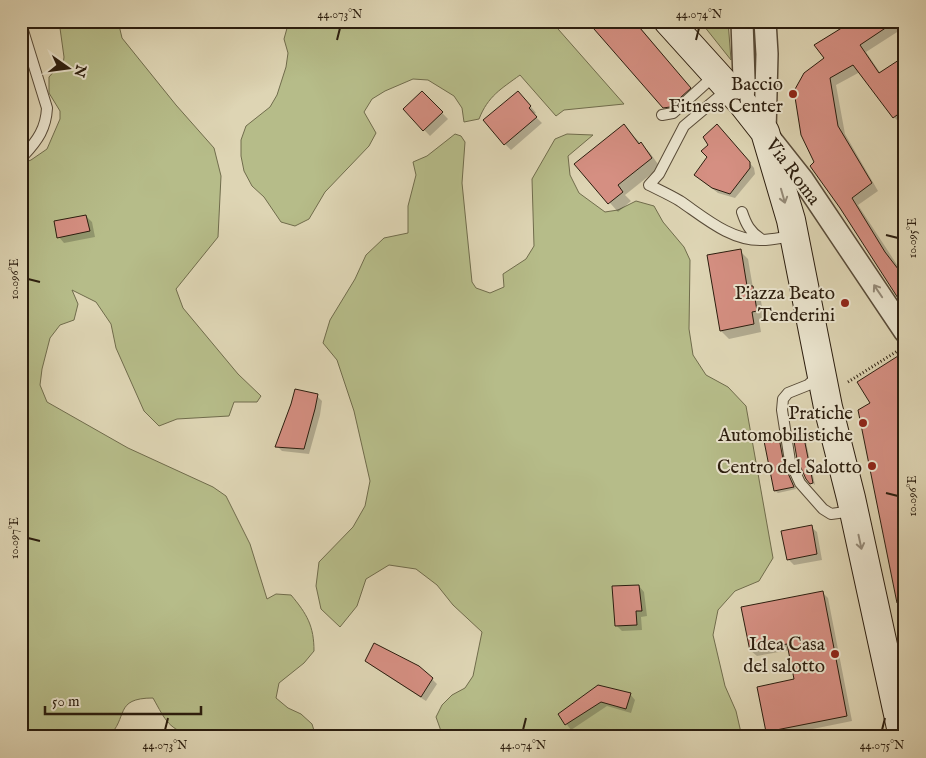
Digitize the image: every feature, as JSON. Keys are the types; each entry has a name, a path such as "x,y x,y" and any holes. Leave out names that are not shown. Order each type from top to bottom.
{"main road":[{"name":"Via Roma","path":"668,21 765,132"},
{"path":"765,132 794,236 828,407 853,510 903,737"}],"street":[{"path":"729,89 744,80 742,21"},
{"path":"765,21 767,54 765,132"},
{"name":"Via Roma","path":"765,132 804,180 905,332"}],"lane":[{"path":"21,24 47,108 46,121 38,139 21,156"},
{"path":"662,115 729,89"},
{"path":"729,89 684,126 659,174 649,185 678,200 713,224 733,234 762,240 794,236"},
{"path":"742,212 747,226 752,233 762,240"},
{"path":"822,372 808,385 788,393 783,399 782,410 790,461 800,482 824,510 831,514 853,510"}],"green space":[{"path":"59,21 118,21 122,38 176,105 214,148 221,176 218,237 176,289 183,308 238,374 261,396 257,402 234,402 229,416 177,419 159,426 144,411 116,348 111,324 96,302 72,290 78,304 74,320 60,325 50,338 40,385 47,402 128,448 213,487 226,496 250,544 267,599 276,594 291,595 301,608 311,627 314,651 304,663 279,683 276,698 288,708 301,714 312,724 316,737 195,737 173,727 161,713 153,698 132,701 127,705 114,730 108,737 21,737 21,164 31,160 47,149 60,119 60,111 49,93 49,77 56,69 63,65 64,57"},
{"path":"289,21 551,21 624,104 564,110 556,116 520,75 491,99 479,119 464,122 462,108 454,96 428,80 413,79 372,99 364,112 376,133 369,146 325,192 309,219 295,226 281,222 264,197 252,186 244,171 241,156 241,140 246,126 270,107 277,95 286,67 288,53 284,39"},
{"path":"700,21 728,21 731,60"},
{"path":"455,134 461,136 465,142 462,183 472,282 476,288 490,293 504,287 503,274 526,259 534,246 532,179 555,139 567,134 593,135 568,156 570,175 579,193 605,212 618,210 636,201 654,206 663,222 684,247 690,260 689,329 693,355 706,375 728,387 746,406 773,558 759,581 735,591 718,610 713,635 725,686 736,711 742,737 440,737 441,731 436,717 442,705 452,695 465,688 473,676 482,632 453,605 437,585 416,569 389,565 366,579 357,606 340,627 321,609 316,586 319,562 353,527 365,506 370,481 354,411 337,360 323,343 330,320 355,279 366,255 384,238 408,233 408,206 416,175 413,162 427,156"}],"building":[{"path":"587,21 634,21 691,88 670,107 663,108"},
{"path":"853,21 896,21 860,45 879,73 905,56 905,117 901,112 893,118 853,65 830,78 838,126 872,183 852,198 885,252 905,278 905,309 840,208 810,166 814,162 801,135 794,91 804,73 824,58 814,45"},
{"path":"422,91 443,112 423,131 403,109"},
{"path":"518,91 531,106 529,108 537,117 504,145 483,120"},
{"path":"624,124 639,144 641,142 652,158 618,185 623,192 608,204 574,164"},
{"path":"717,124 750,162 750,168 730,194 712,188 694,175 707,157 701,151 708,145 703,137"},
{"path":"86,215 90,231 57,238 54,221"},
{"path":"741,249 747,286 753,286 757,311 752,312 754,324 720,331 707,255"},
{"path":"898,356 905,367 905,602 897,603 858,410 870,403 857,382"},
{"path":"295,389 318,394 304,449 275,447 291,404"},
{"path":"803,433 813,483 810,484 797,459 793,435"},
{"path":"779,438 784,464 794,487 774,491 764,441"},
{"path":"812,525 817,554 787,560 781,531"},
{"path":"639,585 642,611 636,611 637,625 615,626 612,586"},
{"path":"823,591 847,716 766,732 757,687 794,679 787,644 750,651 741,607"},
{"path":"374,643 419,666 433,678 421,697 365,661"},
{"path":"598,685 631,693 626,709 601,702 565,725 558,714"}],"place":[{"name":"Baccio Fitness Center","path":"793,94"},
{"name":"Piazza Beato Tenderini","path":"845,303"},
{"name":"Pratiche Automobilistiche","path":"863,423"},
{"name":"Centro del Salotto","path":"872,466"},
{"name":"Idea Casa del salotto","path":"835,654"}]}
